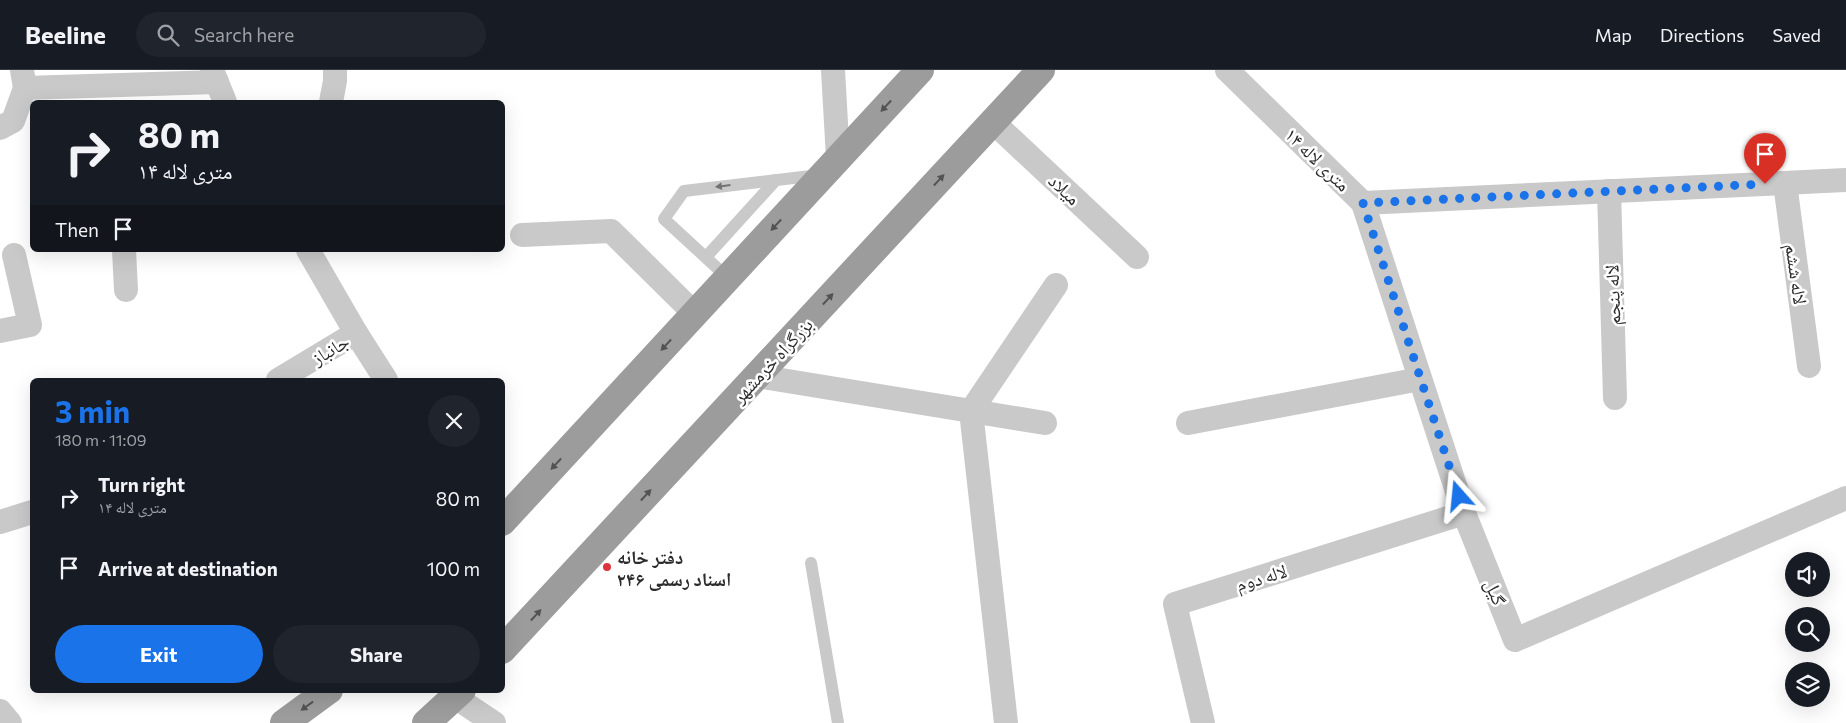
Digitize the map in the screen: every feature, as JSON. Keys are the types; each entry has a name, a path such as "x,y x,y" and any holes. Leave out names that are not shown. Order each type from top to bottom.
{"highway":[{"path":"505,519 920,70"},
{"name":"بزرگراه خرمشهر","path":"505,647 1041,70"},
{"path":"284,723 325,693"},
{"path":"426,723 459,693"}],"street":[{"path":"331,100 335,70"},
{"path":"831,166 833,70"},
{"name":"۱۴ متری لاله","path":"1227,70 1363,203 1846,180"},
{"path":"0,128 13,121 23,79 117,94 218,85"},
{"name":"میلاد","path":"993,122 1137,257"},
{"name":"لاله ششم","path":"1784,183 1809,366"},
{"name":"لاله پنجم","path":"1609,191 1614,398"},
{"name":"گیل","path":"1363,203 1464,513 1515,640 1846,498"},
{"path":"522,235 611,231 695,314"},
{"path":"124,252 126,290"},
{"path":"309,252 385,378"},
{"path":"0,330 30,325 14,255"},
{"path":"1006,723 971,411 1056,285"},
{"name":"جانباز","path":"281,378 356,333"},
{"path":"757,376 1045,422"},
{"path":"1188,423 1420,379"},
{"path":"0,522 30,513"},
{"name":"لاله دوم","path":"1203,723 1175,604 1464,513"},
{"path":"459,693 494,723"},
{"path":"0,711 10,723"}],"lane":[{"path":"728,278 664,218 684,190 776,180 831,166"},
{"path":"706,258 776,180"},
{"path":"811,563 838,723"}],"place":[{"name":"دفتر خانه اسناد رسمی ۲۴۶","path":"607,567"}],"route":[{"path":"1459,496 1363,203 1765,184"}]}
